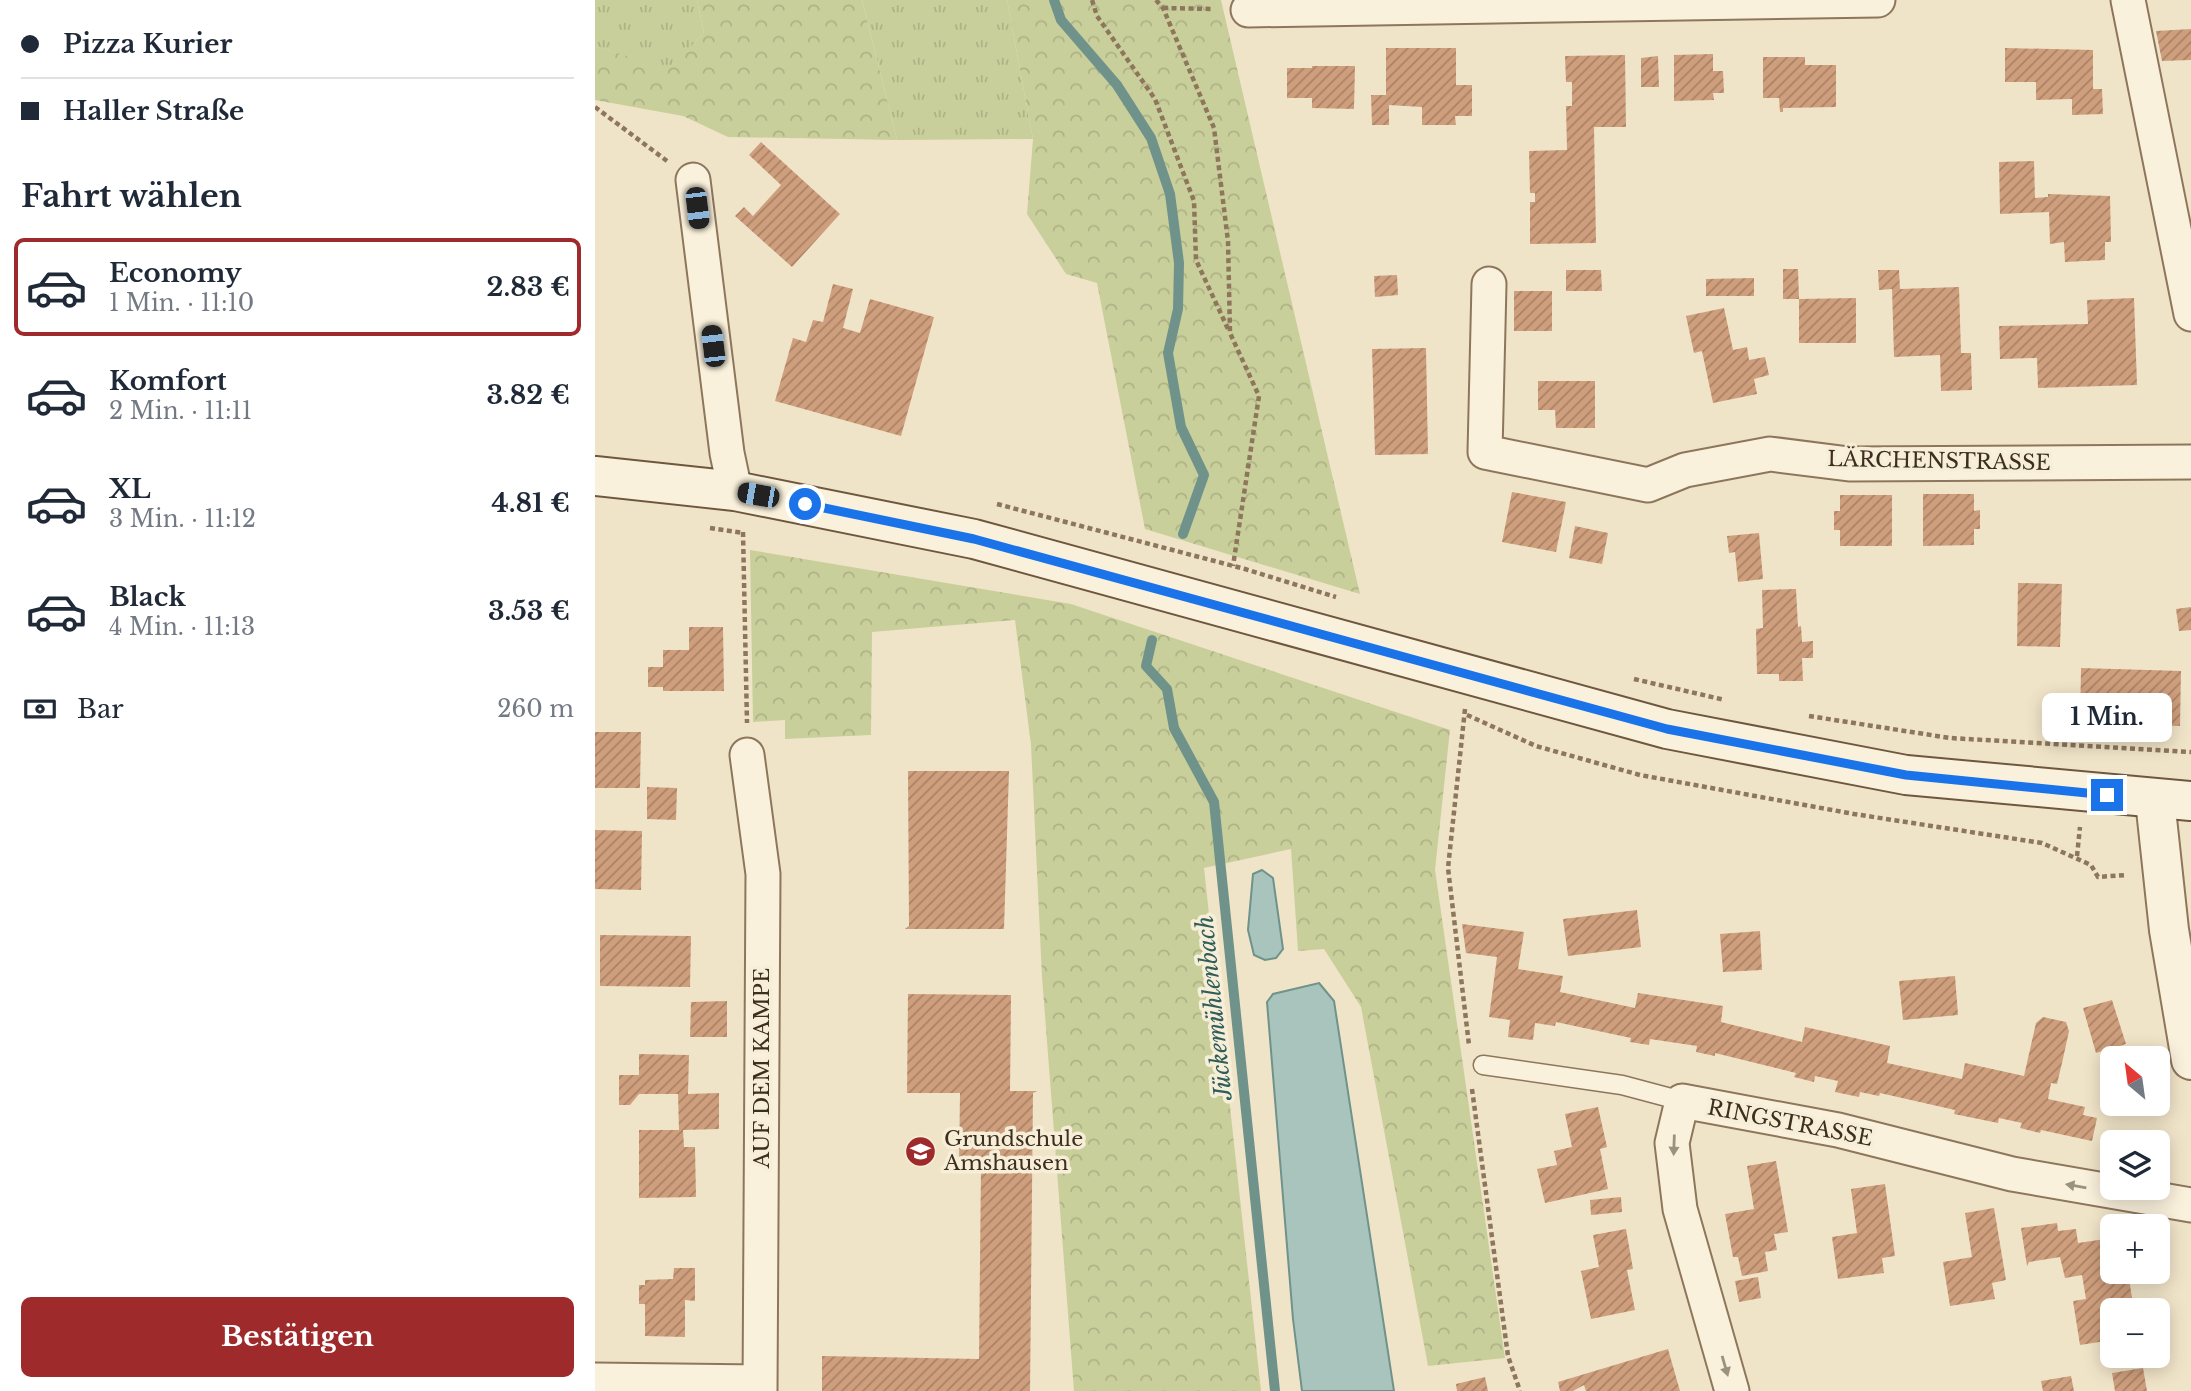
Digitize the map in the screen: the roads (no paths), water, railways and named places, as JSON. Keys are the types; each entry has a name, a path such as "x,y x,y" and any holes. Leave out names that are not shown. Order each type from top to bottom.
{"main road":[{"path":"595,476 735,491 974,539 1667,729 1906,775 2173,801 2169,930 2191,1060"}],"street":[{"path":"1248,10 1878,0"},
{"path":"2128,0 2187,267 2191,314"},
{"path":"693,180 726,453 735,491"},
{"name":"LÄRCHENSTRASSE","path":"1489,284 1485,452 1649,485 1685,470 1770,454 1849,464 2191,462"},
{"name":"AUF DEM KAMPE","path":"595,1380 760,1387 763,874 747,755"},
{"name":"RINGSTRASSE","path":"1732,1391 1680,1209 1672,1143 1682,1101 1838,1130 2012,1174 2191,1205"}],"lane":[{"path":"1477,1065 1622,1085 1682,1101"}],"water":[{"path":"1262,870 1273,878 1283,949 1276,958 1265,960 1254,955 1248,930 1253,874"},
{"path":"1319,983 1334,1001 1394,1391 1302,1391 1293,1319 1267,1002 1273,994"}],"waterway":[{"name":"Jückemühlenbach","path":"1054,0 1061,20 1117,85 1151,138 1170,194 1179,263 1178,309 1168,353 1181,427 1204,475 1183,534"},
{"name":"Jückemühlenbach","path":"1152,640 1146,666 1167,689 1174,728 1214,802 1275,1391"}],"place":[{"name":"Grundschule Amshausen","path":"921,1151"}]}
